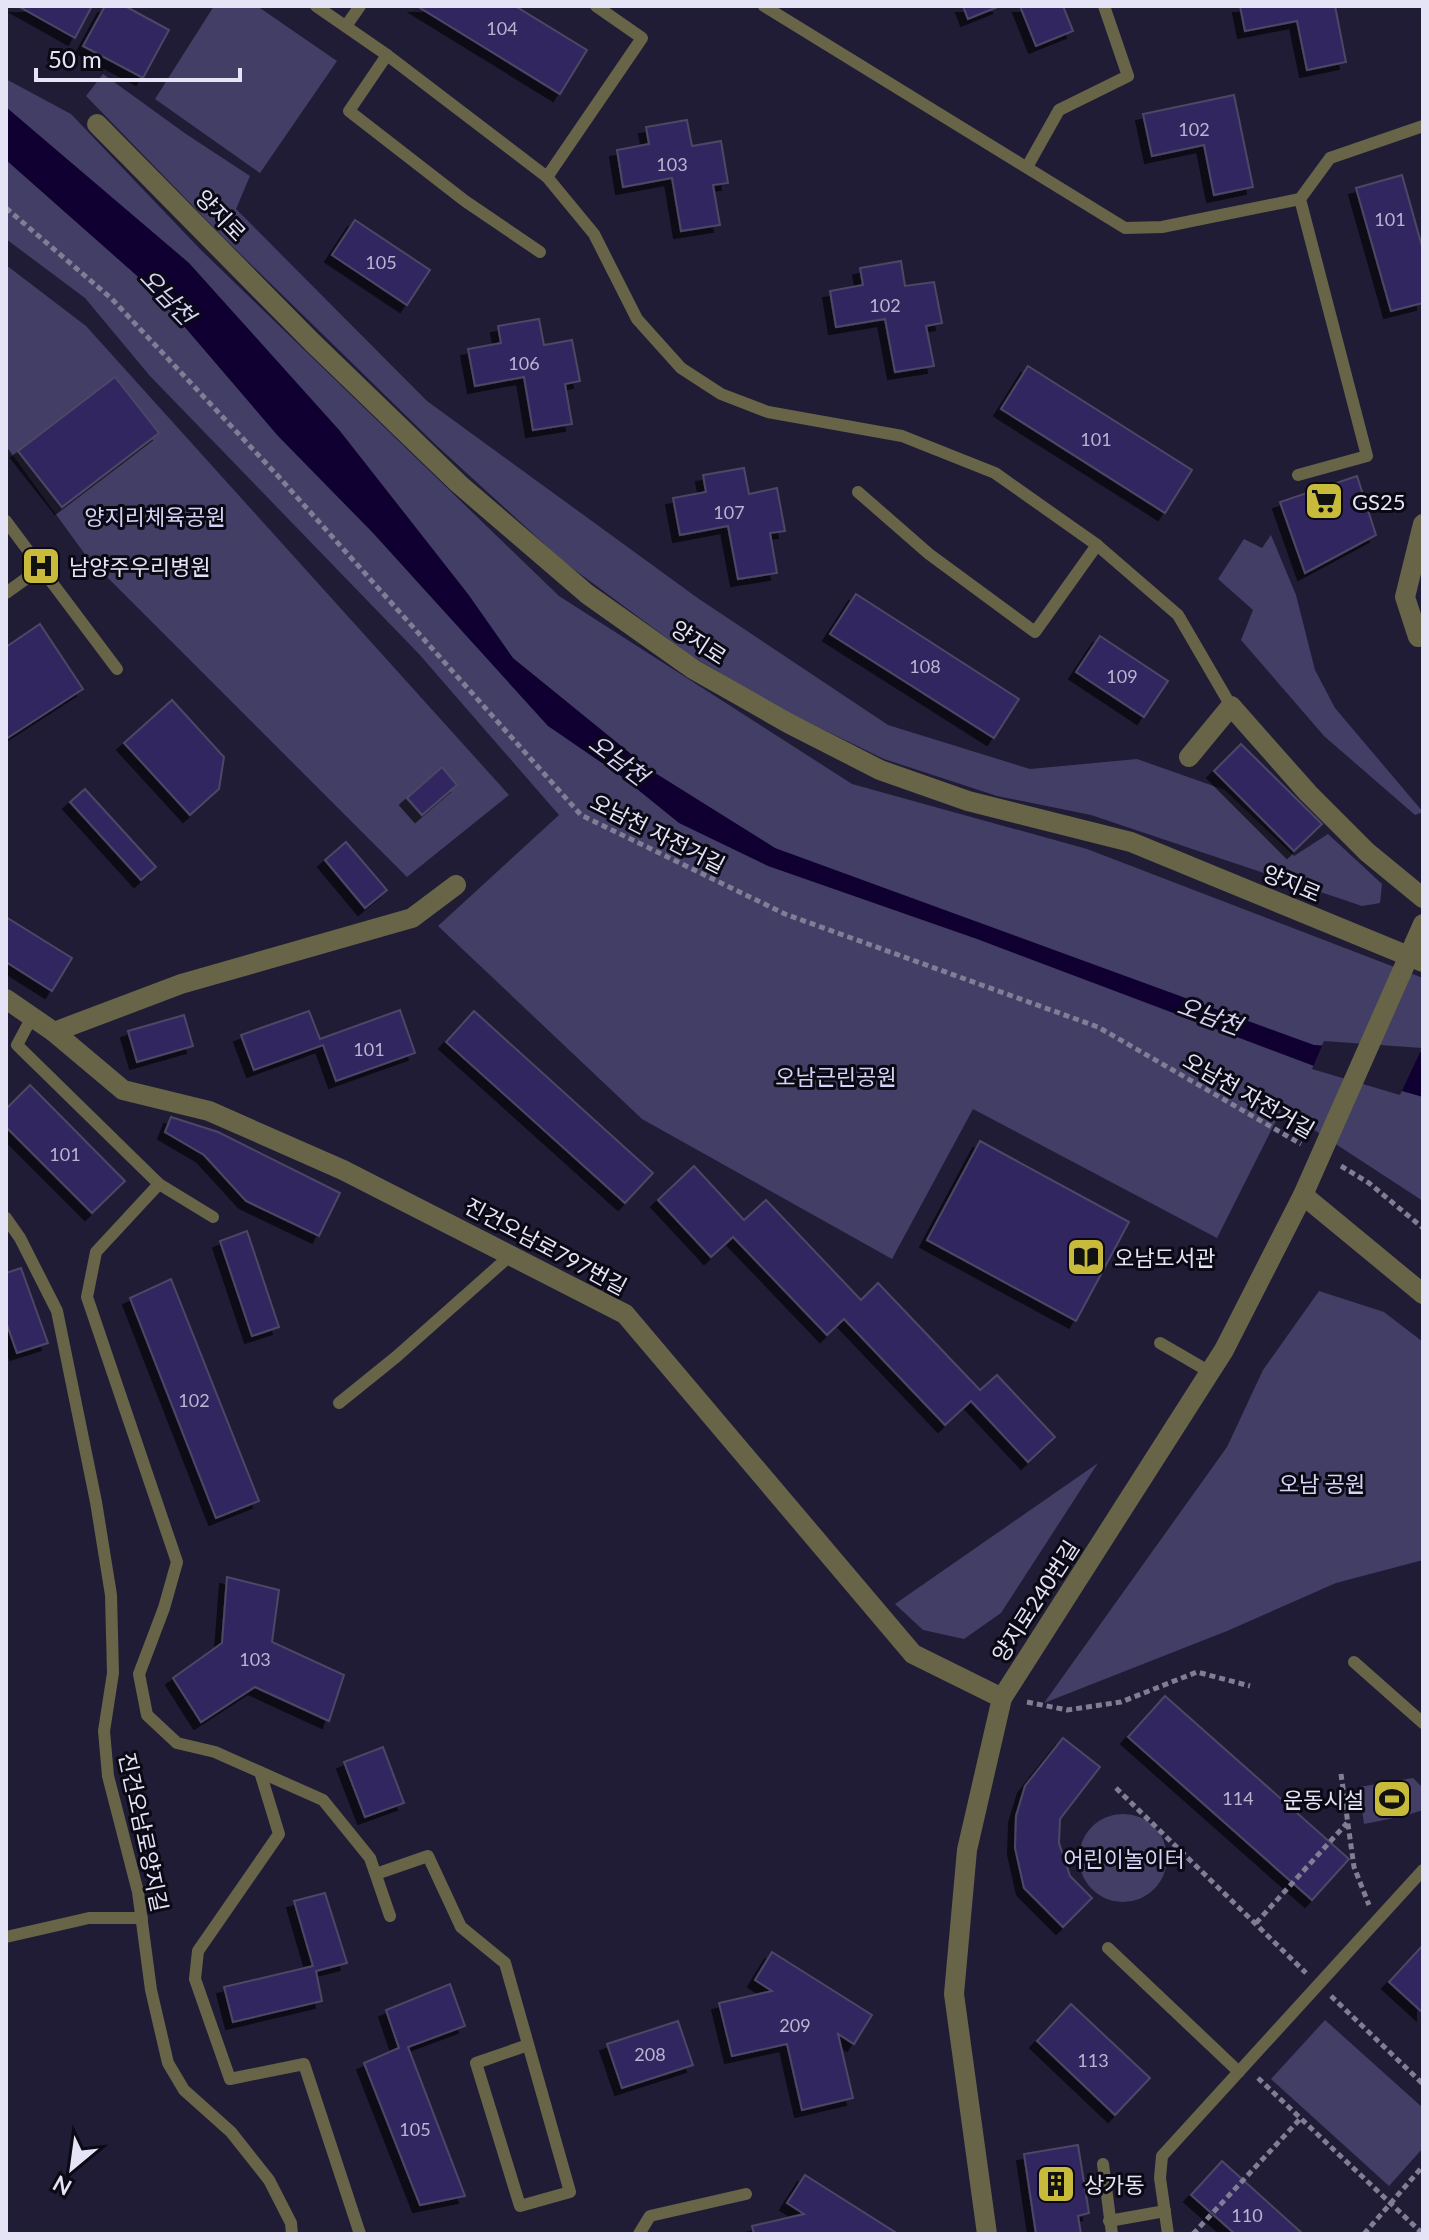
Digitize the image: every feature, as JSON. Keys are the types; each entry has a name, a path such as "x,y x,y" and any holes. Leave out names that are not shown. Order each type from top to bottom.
{"street":[{"name":"양지로","path":"97,124 313,343 459,484 587,594 693,669 880,770 968,801 1131,842 1416,958"},
{"path":"1418,637 1405,597 1423,524"},
{"path":"1189,757 1231,706 1318,803 1367,852 1423,898"},
{"path":"54,1032 181,984 412,918 456,885"},
{"name":"양지로240번길","path":"987,2234 954,1994 967,1850 1002,1698 1224,1350 1303,1195 1416,958 1423,924"},
{"name":"진건오남로797번길","path":"6,999 54,1032 123,1090 209,1111 343,1170 625,1314 913,1654 1002,1698"},
{"path":"1303,1195 1423,1294"}],"lane":[{"path":"316,6 387,55 547,177 594,234 637,319 681,368 721,394 768,412 902,436 995,473 1097,545 1178,615 1231,706"},
{"path":"346,26 360,6"},
{"path":"547,177 642,38 596,6"},
{"path":"764,6 1125,228 1162,227 1300,199 1330,158 1423,126"},
{"path":"1027,167 1059,110 1128,76 1104,6"},
{"path":"387,55 349,111 465,201 540,252"},
{"path":"1298,475 1367,456 1300,199"},
{"path":"858,492 929,554 1035,632 1097,545"},
{"path":"6,521 117,669"},
{"path":"6,593 41,568"},
{"path":"32,1017 17,1045 159,1184 213,1217"},
{"path":"159,1184 96,1252 87,1297 177,1562 164,1608 139,1674 147,1715 177,1743 215,1752 323,1800 370,1858 390,1916"},
{"name":"진건오남로양지길","path":"6,1218 20,1238 57,1311 96,1502 111,1595 113,1673 104,1731 108,1776 138,1892 151,1990 168,2063 184,2090 231,2132 269,2180 291,2223 292,2234"},
{"path":"339,1403 512,1254"},
{"path":"1160,1343 1210,1372"},
{"path":"1354,1662 1423,1723"},
{"path":"260,1772 279,1834 198,1951 195,1979 230,2079 304,2064 358,2233"},
{"path":"376,1874 428,1856 461,1927 505,1963 570,2192 520,2206 476,2063 528,2045"},
{"path":"1168,2234 1160,2178 1162,2156 1420,1879"},
{"path":"6,1937 89,1918 142,1918"},
{"path":"1108,1948 1242,2069"},
{"path":"1103,2164 1110,2228 1165,2211"},
{"path":"639,2234 650,2216 746,2194"}],"path":[{"name":"오남천 자전거길","path":"6,208 112,299 278,476 581,815 785,914 1098,1027 1323,1150 1423,1228"},
{"path":"1002,1698 1067,1710 1121,1702 1197,1672 1250,1686"},
{"path":"1341,1774 1354,1867 1376,1923"},
{"path":"1116,1788 1423,2084"},
{"path":"1256,1923 1348,1822"},
{"path":"1242,2069 1301,2118 1423,2234"},
{"path":"1193,2234 1301,2118"},
{"path":"1364,2234 1423,2166"}],"green space":[{"path":"214,6 257,6 337,61 260,173 155,99"},
{"path":"103,74 250,176 236,209 427,401 699,599 888,725 1030,769 1137,759 1225,790 1294,856 1328,834 1382,884 1380,903 1362,906 1091,815 997,796 884,759 779,708 690,655 564,562 436,445 224,238 86,96"},
{"name":"오남근린공원","path":"6,79 71,114 201,250 559,596 852,784 1087,849 1423,978 1423,1201 1282,1109 1217,1238 973,1109 892,1259 642,1119 438,926 559,815 419,654 150,376 85,298 6,239"},
{"name":"양지리체육공원","path":"6,265 86,326 509,795 407,877 87,557 6,446"},
{"path":"1271,535 1296,595 1315,670 1335,708 1423,812 1415,815 1324,736 1241,640 1253,610 1218,579 1244,539 1262,548"},
{"name":"오남 공원","path":"1319,1291 1384,1312 1423,1342 1423,1560 1336,1583 1227,1631 1044,1703 1227,1447 1263,1370"},
{"path":"1098,1463 1001,1613 964,1639 923,1630 895,1604"},
{"name":"운동시설","path":"1413,1778 1423,1788 1423,1810 1364,1824 1359,1787"},
{"name":"어린이놀이터","path":"1123,1814 1140,1818 1154,1827 1163,1841 1167,1858 1163,1875 1154,1889 1140,1898 1123,1902 1106,1898 1092,1889 1083,1875 1079,1858 1083,1841 1092,1827 1106,1818"},
{"path":"1325,2020 1423,2108 1423,2148 1389,2186 1271,2079"}],"water":[{"name":"오남천","path":"6,107 189,263 340,431 468,594 513,658 652,771 775,848 1314,1045 1423,1052 1423,1097 1314,1066 977,939 768,866 679,823 621,776 548,726 373,533 278,436 153,290 6,160"}],"pier":[{"path":"1324,1041 1422,1048 1400,1095 1312,1069"}],"building":[{"path":"18,6 92,6 75,38"},
{"path":"105,6 125,6 169,30 143,78 83,46"},
{"path":"417,6 515,6 587,50 560,94"},
{"path":"963,6 1000,6 968,19"},
{"path":"1020,6 1063,6 1073,31 1036,46"},
{"path":"1240,6 1335,6 1346,62 1307,70 1297,21 1245,31"},
{"path":"1234,95 1253,187 1214,195 1204,145 1152,156 1143,114"},
{"path":"687,120 692,146 721,141 728,183 713,185 720,225 681,231 672,178 623,187 617,150 649,144 646,127"},
{"path":"1402,175 1423,250 1423,303 1391,311 1356,188"},
{"path":"355,220 430,270 407,305 332,255"},
{"path":"901,261 905,286 934,282 942,323 926,326 934,366 895,372 885,319 836,327 830,291 863,285 860,268"},
{"path":"539,319 544,345 572,340 580,381 565,384 572,424 533,430 524,377 475,386 468,349 501,343 498,326"},
{"path":"1028,366 1192,470 1165,513 1001,409"},
{"path":"115,377 159,433 62,507 18,451"},
{"path":"744,468 749,494 777,488 785,531 770,533 777,573 738,579 728,526 680,535 673,498 706,492 703,475"},
{"path":"1357,476 1376,535 1305,573 1280,502"},
{"path":"856,594 1019,699 994,738 830,634"},
{"path":"40,624 83,689 6,739 6,647"},
{"path":"1100,636 1168,681 1144,717 1076,672"},
{"path":"172,700 224,757 219,789 190,815 124,743"},
{"path":"1241,744 1322,824 1294,851 1214,771"},
{"path":"442,767 457,785 422,815 407,798"},
{"path":"85,789 156,867 141,880 70,802"},
{"path":"346,842 387,890 365,908 325,860"},
{"path":"6,917 72,958 52,991 6,962"},
{"path":"400,1010 415,1053 336,1081 323,1045 254,1070 241,1035 309,1011 320,1039"},
{"path":"474,1011 653,1173 625,1203 446,1042"},
{"path":"184,1015 193,1046 137,1062 128,1031"},
{"path":"30,1085 125,1181 92,1213 6,1127 6,1109"},
{"path":"171,1117 218,1132 340,1193 319,1236 246,1201 204,1155 165,1132"},
{"path":"980,1141 1129,1222 1076,1321 927,1240"},
{"path":"694,1166 744,1220 766,1200 861,1300 878,1283 980,1390 997,1375 1055,1437 1028,1462 971,1401 945,1425 844,1319 827,1335 733,1237 711,1257 658,1200"},
{"path":"247,1231 279,1327 252,1336 220,1241"},
{"path":"21,1268 48,1343 17,1353 6,1322 6,1273"},
{"path":"171,1279 259,1501 216,1518 130,1298"},
{"path":"227,1577 279,1590 272,1642 344,1675 329,1721 255,1687 201,1722 173,1678 222,1643"},
{"path":"1165,1696 1349,1859 1312,1900 1128,1737"},
{"path":"1063,1738 1100,1767 1060,1819 1059,1843 1070,1876 1092,1898 1063,1927 1024,1888 1015,1848 1016,1816 1025,1786"},
{"path":"383,1747 404,1803 365,1817 344,1762"},
{"path":"325,1893 347,1963 316,1971 322,2001 233,2022 224,1987 313,1966 294,1901"},
{"path":"1423,1945 1423,2013 1389,1982"},
{"path":"772,1952 872,2015 854,2044 838,2034 853,2098 802,2110 787,2044 732,2056 719,2003 772,1991 755,1980"},
{"path":"450,1984 465,2026 408,2047 465,2196 420,2205 364,2063 399,2048 386,2010"},
{"path":"1071,2004 1150,2078 1115,2115 1037,2041"},
{"path":"678,2021 693,2065 622,2088 607,2044"},
{"name":"상가동","path":"1078,2145 1089,2213 1078,2216 1081,2234 1036,2234 1024,2154"},
{"path":"1222,2161 1303,2234 1235,2234 1191,2195"},
{"path":"805,2175 898,2234 754,2234 752,2226 804,2214 787,2203"}],"place":[{"name":"GS25","path":"1324,501"},
{"name":"남양주우리병원","path":"41,566"},
{"name":"오남도서관","path":"1086,1257"},
{"name":"운동시설","path":"1392,1799"},
{"name":"상가동","path":"1056,2184"}]}
